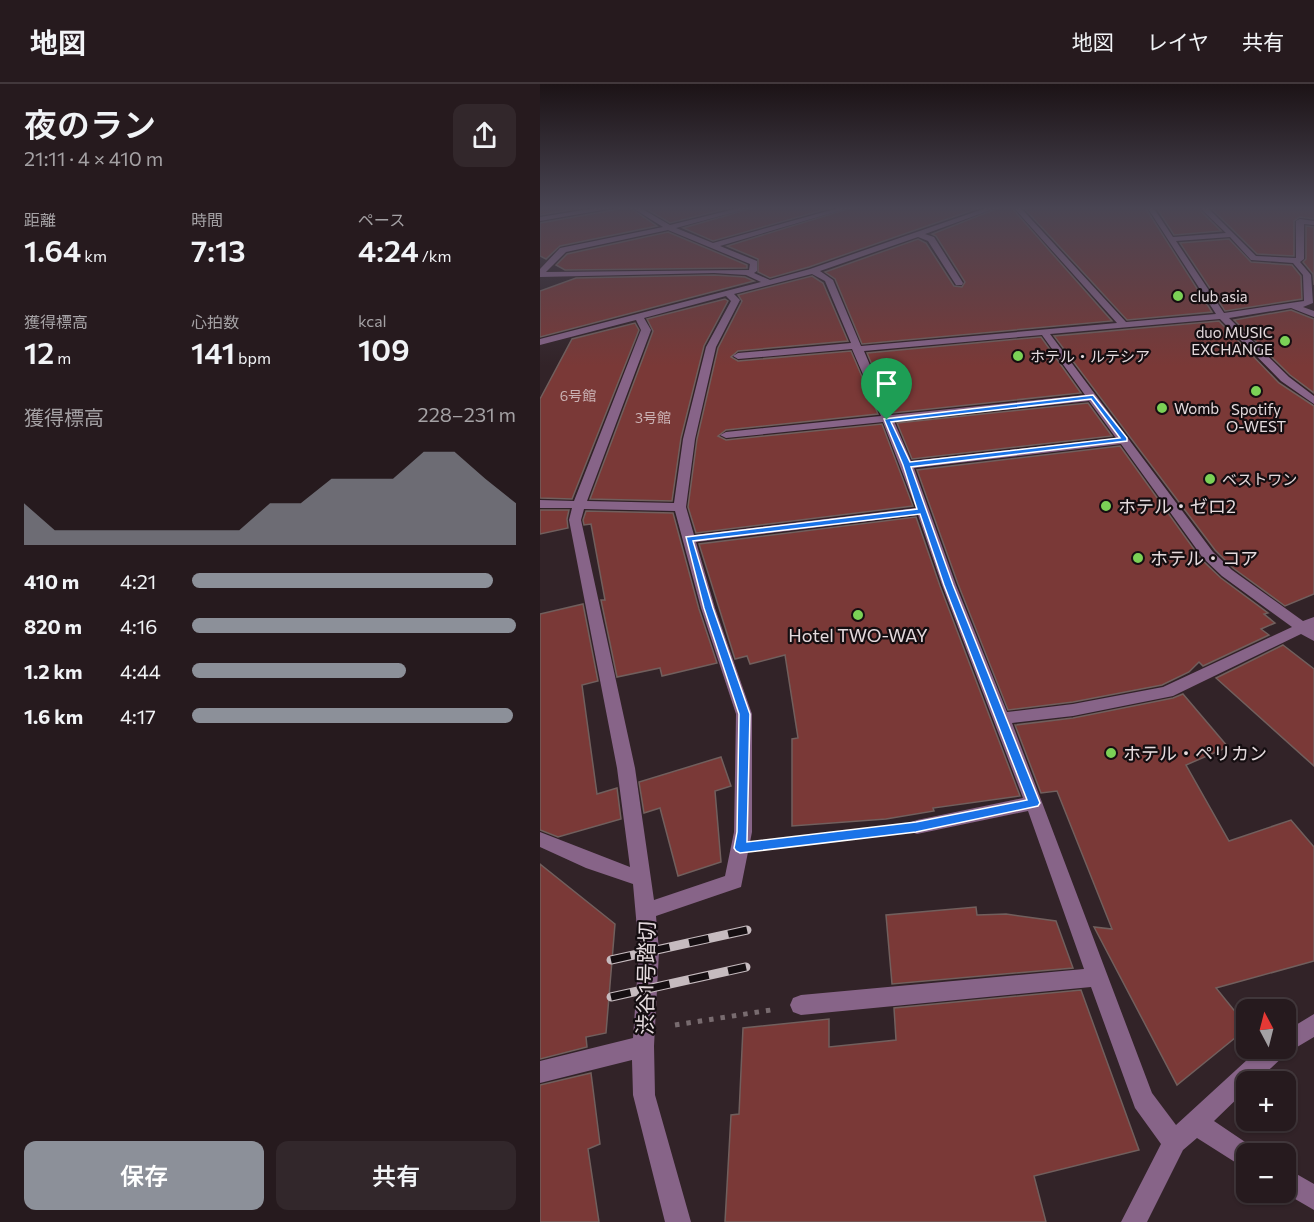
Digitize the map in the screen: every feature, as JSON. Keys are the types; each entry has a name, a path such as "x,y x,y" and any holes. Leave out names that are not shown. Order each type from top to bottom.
{"street":[{"path":"540,275 554,260"},
{"path":"540,275 669,270 747,273 753,271 754,263 747,260"},
{"path":"540,342 770,283 844,260"},
{"path":"944,260 958,283"},
{"path":"1065,260 1124,324"},
{"path":"1186,260 1222,316 1285,379 1314,401"},
{"path":"738,356 1222,316 1309,303 1310,271 1296,261 1283,260"},
{"path":"813,271 829,280 907,465 922,511 1034,803 1143,1100 1175,1142"},
{"path":"747,273 770,283"},
{"path":"646,911 734,881 743,832 744,714 708,608 680,507 689,439 711,347 736,300 729,294"},
{"path":"1293,306 1314,314"},
{"name":"渋谷1号踏切","path":"639,317 646,330 575,520 626,768 646,911 649,951 644,1038 644,1095 678,1222"},
{"path":"1044,332 1208,555 1227,573 1310,628"},
{"path":"726,435 1093,397"},
{"path":"907,465 1125,440"},
{"path":"540,504 680,507"},
{"path":"689,539 922,511"},
{"path":"1002,718 1073,710 1167,692 1310,628"},
{"path":"916,827 1034,803"},
{"path":"540,839 593,862 640,878"},
{"path":"801,1005 1097,977"},
{"path":"1296,1036 1314,1024"},
{"path":"540,1072 644,1038"},
{"path":"1134,1222 1175,1142 1266,1059"},
{"path":"1195,1123 1236,1150"},
{"path":"1296,1186 1314,1198"}],"path":[{"path":"740,848 916,827"},
{"path":"644,1038 748,1013"}],"building":[{"path":"561,260 735,260 747,265 747,268 565,270 556,265"},
{"path":"758,260 829,260 770,278 758,272"},
{"path":"859,260 937,260 954,286 962,287 965,282 951,260 1058,260 1112,321 862,344 835,279 825,272"},
{"path":"1072,260 1179,260 1212,312 1127,320"},
{"path":"1191,260 1249,260 1292,265 1301,276 1302,299 1225,311"},
{"path":"1314,260 1314,285 1313,274 1303,262"},
{"path":"714,275 745,277 754,281 540,337 540,291 576,278"},
{"path":"812,276 823,283 848,341 738,351 731,357 738,361 851,351 878,414 726,430 718,436 726,440 882,424 913,506 696,533 688,507 697,439 718,348 742,301 738,295"},
{"path":"725,299 728,301 704,346 681,438 672,501 590,499 653,331 647,319"},
{"path":"1291,310 1314,319 1314,393 1290,375 1234,320"},
{"path":"1219,321 1279,383 1314,406 1314,594 1285,606 1233,568 1215,550 1054,336"},
{"path":"635,323 639,330 572,499 540,498 540,399 572,339"},
{"path":"1041,337 1081,393 892,413 867,353"},
{"path":"1088,403 1112,436 912,459 897,423"},
{"path":"1120,446 1201,559 1221,578 1268,613 1264,614 1275,623 1261,629 1269,635 1203,666 1199,662 1189,672 1162,685 1073,702 1008,710 958,584 917,470"},
{"path":"540,510 569,510 568,528 540,534"},
{"path":"586,511 673,513 699,609 717,663 662,676 660,668 617,677 601,600 605,600 591,524 584,525 583,520"},
{"path":"916,517 1020,796 933,808 934,811 886,819 792,826 792,739 798,738 785,655 750,664 747,656 735,659 699,544"},
{"path":"583,604 598,681 582,685 597,794 617,788 621,819 558,837 540,830 540,614"},
{"path":"1283,645 1314,669 1314,766 1216,678"},
{"path":"1183,694 1228,747 1186,765 1229,841 1291,820 1314,847 1314,961 1216,988 1236,1013 1236,1037 1177,1085 1094,927 1112,929 1057,791 1041,793 1015,725 1073,718"},
{"path":"721,757 731,786 715,791 721,862 678,876 660,808 644,813 639,782"},
{"path":"540,864 615,924 606,1033 586,1037 587,1047 540,1059"},
{"path":"976,907 977,915 1006,914 1056,921 1073,968 892,984 886,915"},
{"path":"1081,990 1139,1150 1034,1176 1046,1222 725,1222 731,1115 739,1114 743,1028 829,1019 829,1047 896,1040 894,1008"},
{"path":"591,1073 600,1144 588,1149 599,1222 540,1222 540,1085"}],"railway":[{"path":"611,960 747,930"},
{"path":"611,997 746,967"}],"place":[{"name":"club asia","path":"1178,296"},
{"name":"duo MUSIC EXCHANGE","path":"1285,341"},
{"name":"ホテル・ルテシア","path":"1018,356"},
{"name":"Spotify O-WEST","path":"1256,391"},
{"name":"Womb","path":"1162,408"},
{"name":"ベストワン","path":"1210,479"},
{"name":"ホテル・ゼロ2","path":"1106,506"},
{"name":"ホテル・コア","path":"1138,558"},
{"name":"Hotel TWO-WAY","path":"858,615"},
{"name":"ホテル・ペリカン","path":"1111,753"}],"route":[{"path":"887,420 907,465 922,511 689,539 708,608 744,714 743,832 740,848 916,827 1034,803 949,585 907,465 1125,440 1093,397 887,420"}]}
